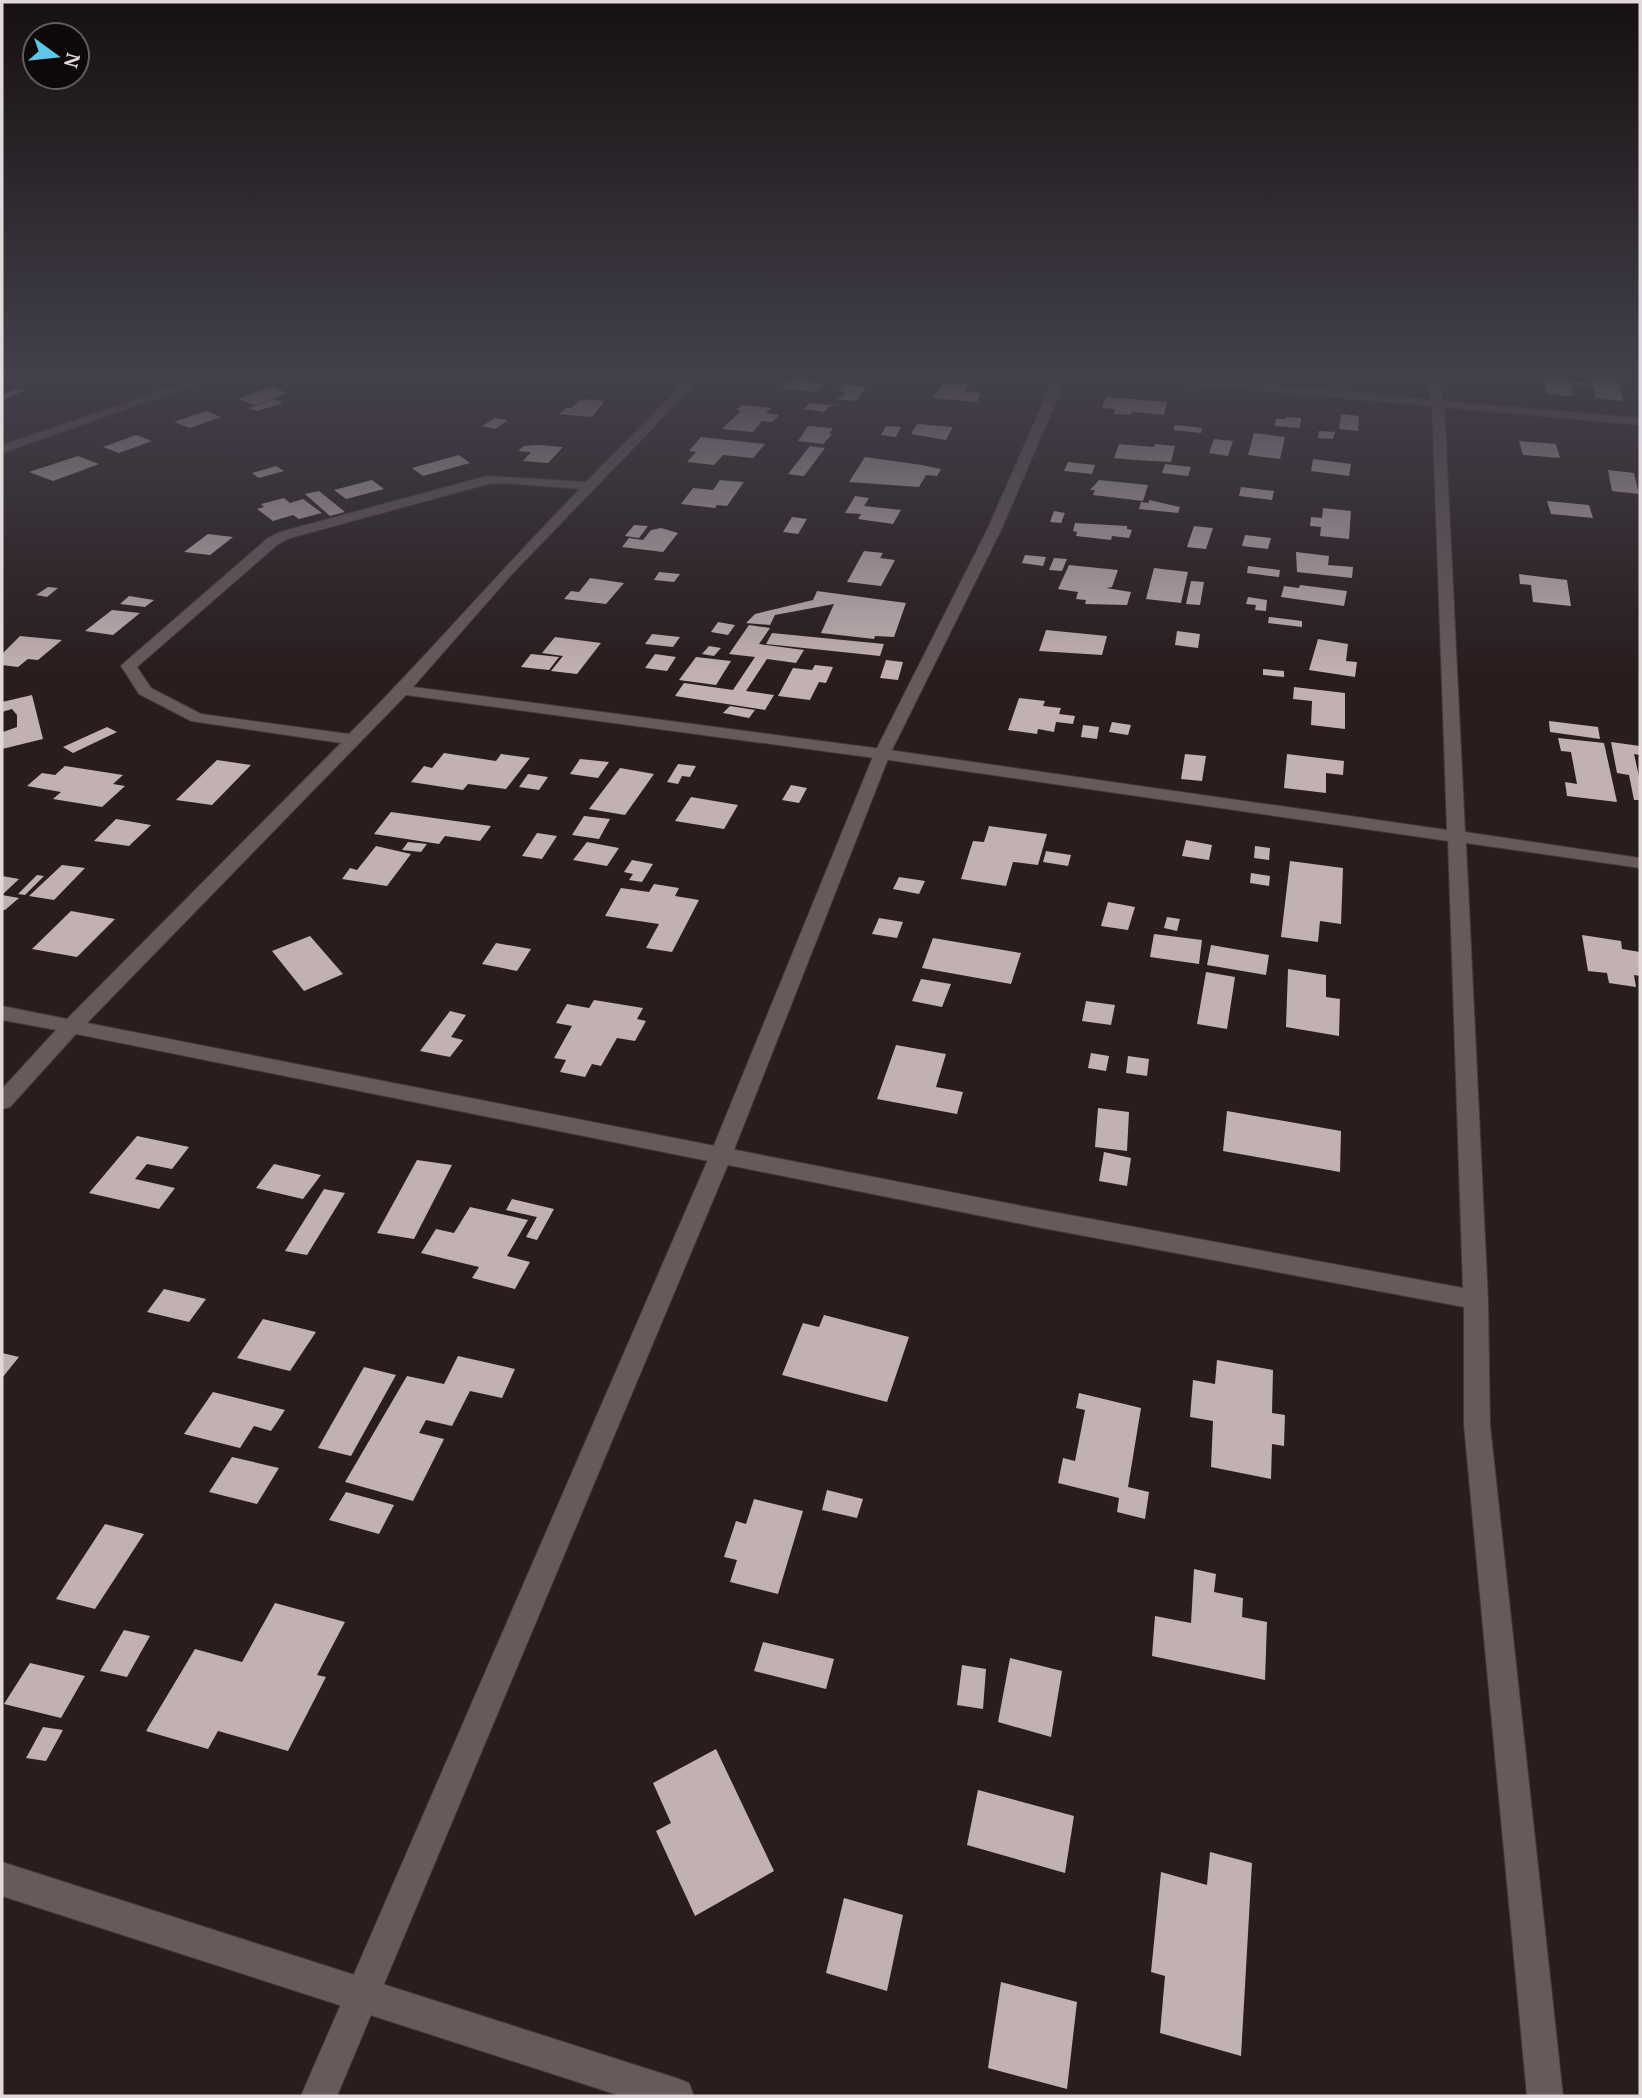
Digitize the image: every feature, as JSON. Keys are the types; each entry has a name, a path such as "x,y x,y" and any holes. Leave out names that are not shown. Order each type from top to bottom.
{"street":[{"path":"2,1102 72,1026 402,690 506,572 597,476"},
{"path":"319,2096 720,1155 883,754 995,528 1018,476"},
{"path":"1441,476 1476,1300 1477,1425 1545,2096"},
{"path":"354,740 198,718 145,691 129,666 273,541 285,535 487,480 587,486"},
{"path":"402,690 883,754 1640,863"},
{"path":"2,1013 1050,1221 1476,1300"},
{"path":"2,1880 676,2096"}],"building":[{"path":"39,476 67,476 53,481"},
{"path":"853,476 925,476 919,487 849,482"},
{"path":"1609,476 1635,476 1639,494 1612,491"},
{"path":"372,480 384,489 346,499 334,490"},
{"path":"720,480 744,482 727,506 717,505 715,508 681,504 693,488 713,490"},
{"path":"1099,480 1148,485 1143,501 1093,495 1095,490 1090,490"},
{"path":"1241,487 1274,491 1272,500 1239,496"},
{"path":"319,491 345,512 330,516 305,494"},
{"path":"855,496 869,498 864,506 901,510 893,524 858,519 861,514 845,513"},
{"path":"284,498 290,503 303,499 322,513 299,519 293,515 273,521 257,509 264,507 261,504"},
{"path":"1149,500 1180,507 1178,513 1139,509 1141,502 1149,503"},
{"path":"1547,501 1589,505 1593,518 1551,514"},
{"path":"1323,508 1351,511 1349,539 1320,536 1321,527 1310,526 1311,517 1322,518"},
{"path":"1054,511 1065,513 1061,523 1050,522"},
{"path":"792,517 807,519 798,534 783,532"},
{"path":"1075,523 1127,526 1127,529 1132,530 1129,538 1112,536 1111,540 1076,536 1077,532 1073,531"},
{"path":"634,525 648,526 639,538 625,536"},
{"path":"1194,526 1213,528 1206,549 1187,547"},
{"path":"661,528 678,533 663,552 622,547 629,538 643,540 651,530"},
{"path":"208,534 233,537 210,555 184,552"},
{"path":"1245,535 1271,538 1268,549 1242,546"},
{"path":"864,551 883,553 880,558 895,560 881,586 847,582"},
{"path":"1296,552 1329,556 1328,565 1353,567 1352,578 1297,572"},
{"path":"1025,555 1046,557 1043,566 1022,563"},
{"path":"1054,558 1067,559 1062,571 1049,570"},
{"path":"1069,565 1118,570 1112,587 1106,588 1131,592 1127,605 1085,604 1086,600 1076,599 1078,592 1058,589"},
{"path":"1248,566 1280,570 1279,577 1247,573"},
{"path":"1154,568 1188,572 1181,603 1146,599"},
{"path":"659,572 680,574 674,582 654,580"},
{"path":"1519,574 1567,580 1571,606 1533,602 1531,585 1520,584"},
{"path":"590,578 624,583 606,604 564,599 571,591 579,592"},
{"path":"1191,581 1204,582 1200,605 1186,604"},
{"path":"1300,585 1347,591 1344,606 1281,597 1284,586 1299,588"},
{"path":"48,587 58,588 47,597 36,595"},
{"path":"817,591 906,603 894,637 875,636 874,639 821,633 834,604 775,615 770,625 746,623 755,614 813,600"},
{"path":"129,596 154,600 145,607 120,604"},
{"path":"1248,597 1267,600 1266,611 1255,610 1256,605 1246,604"},
{"path":"112,610 140,613 113,635 85,631"},
{"path":"1269,617 1302,621 1302,627 1268,623"},
{"path":"718,622 735,625 728,635 711,632"},
{"path":"749,625 770,628 759,644 804,650 796,663 767,659 746,691 774,695 765,710 675,696 684,683 733,690 755,657 729,654"},
{"path":"1046,630 1107,636 1102,655 1039,651"},
{"path":"1177,631 1200,634 1198,648 1175,645"},
{"path":"772,633 884,644 880,656 766,644"},
{"path":"652,634 680,637 673,647 645,644"},
{"path":"20,636 62,640 38,660 28,659 18,667 2,665 2,654"},
{"path":"555,637 601,643 577,674 551,671 563,656 542,653"},
{"path":"1318,639 1348,644 1346,661 1357,662 1355,677 1309,670"},
{"path":"709,646 721,648 714,656 702,654"},
{"path":"531,654 559,657 549,670 521,667"},
{"path":"655,654 676,657 667,671 645,668"},
{"path":"696,657 731,661 716,685 679,680"},
{"path":"886,660 903,662 898,680 880,678"},
{"path":"815,665 833,667 826,683 819,682 810,700 778,696 793,668 812,670"},
{"path":"1263,669 1284,671 1284,677 1263,675"},
{"path":"1294,687 1345,693 1345,729 1311,725 1312,701 1293,699"},
{"path":"32,695 43,739 2,749 3,732 17,727 17,715 12,709 2,712 2,702"},
{"path":"1019,698 1045,701 1043,706 1061,708 1059,714 1075,716 1073,724 1056,722 1054,732 1038,729 1037,734 1008,730"},
{"path":"730,706 755,710 749,718 723,713"},
{"path":"1549,721 1598,727 1600,739 1550,732"},
{"path":"1112,722 1131,725 1128,735 1109,732"},
{"path":"1083,725 1099,727 1097,739 1081,737"},
{"path":"107,727 117,732 73,753 63,747"},
{"path":"1558,738 1604,743 1617,802 1567,796 1565,782 1577,784 1571,752 1561,751"},
{"path":"1611,742 1640,746 1640,755 1634,754 1640,781 1640,800 1634,800 1629,775 1617,773"},
{"path":"444,753 496,761 501,754 530,758 506,789 468,784 463,790 411,782 424,766 432,768"},
{"path":"1185,754 1206,756 1202,781 1181,779"},
{"path":"1287,754 1344,761 1343,775 1326,773 1326,793 1284,788"},
{"path":"580,759 609,762 598,778 570,774"},
{"path":"217,760 251,765 212,805 176,800"},
{"path":"678,764 696,766 690,777 682,776 678,784 667,782"},
{"path":"65,766 123,775 113,784 125,786 102,807 53,799 61,792 27,786 42,773 55,775"},
{"path":"620,768 654,774 625,815 589,809"},
{"path":"528,774 548,777 539,790 519,787"},
{"path":"791,785 807,788 799,803 782,800"},
{"path":"691,797 738,805 724,829 675,821"},
{"path":"391,812 491,826 480,841 445,836 439,844 374,834"},
{"path":"584,816 610,819 599,839 572,835"},
{"path":"116,819 151,825 129,846 94,841"},
{"path":"989,826 1047,834 1038,865 1013,862 1006,886 961,879 973,841 984,842"},
{"path":"537,833 557,836 542,859 522,856"},
{"path":"1186,840 1212,845 1209,860 1182,856"},
{"path":"408,842 427,844 421,852 402,850"},
{"path":"587,842 619,848 607,866 573,860"},
{"path":"376,846 411,854 387,886 342,879 350,868 357,870"},
{"path":"1255,846 1270,848 1269,860 1254,858"},
{"path":"1046,851 1071,855 1068,866 1043,862"},
{"path":"632,860 653,864 642,882 629,880 633,874 624,872"},
{"path":"1290,861 1343,868 1341,924 1320,921 1318,942 1281,937"},
{"path":"62,865 85,868 54,900 29,896"},
{"path":"1251,873 1270,876 1269,886 1250,883"},
{"path":"37,875 44,876 25,895 18,894"},
{"path":"2,876 19,879 2,895"},
{"path":"899,877 925,881 919,894 893,889"},
{"path":"654,884 679,888 675,896 699,900 672,952 646,948 659,924 605,916 621,888 649,892"},
{"path":"2,895 19,898 2,910"},
{"path":"1108,902 1135,907 1128,930 1101,926"},
{"path":"71,911 115,919 77,957 32,949"},
{"path":"1167,917 1180,919 1177,931 1164,928"},
{"path":"879,918 903,922 897,938 872,934"},
{"path":"1154,934 1202,940 1199,964 1150,957"},
{"path":"1582,935 1621,941 1622,949 1640,952 1640,976 1634,975 1636,987 1609,983 1607,973 1588,971"},
{"path":"310,936 343,974 304,991 272,951"},
{"path":"933,938 1021,953 1011,984 922,968"},
{"path":"496,943 531,949 517,971 482,964"},
{"path":"1211,945 1269,955 1266,975 1207,965"},
{"path":"1288,969 1326,975 1326,997 1340,999 1339,1036 1286,1027"},
{"path":"1206,972 1235,977 1227,1029 1197,1024"},
{"path":"921,979 951,984 942,1007 912,1001"},
{"path":"594,1000 643,1008 637,1019 646,1021 635,1041 617,1038 601,1066 592,1064 585,1077 560,1072 566,1060 554,1058 572,1026 556,1023 567,1004 589,1008"},
{"path":"1086,1001 1115,1005 1111,1025 1082,1021"},
{"path":"450,1011 466,1015 451,1037 463,1040 450,1057 420,1051"},
{"path":"896,1045 946,1054 936,1087 963,1092 957,1114 877,1099"},
{"path":"1091,1053 1109,1056 1106,1071 1088,1068"},
{"path":"1128,1056 1149,1059 1147,1076 1126,1073"},
{"path":"1098,1108 1129,1112 1127,1151 1095,1147"},
{"path":"1227,1111 1341,1131 1340,1172 1223,1151"},
{"path":"137,1136 189,1147 172,1169 147,1164 135,1179 175,1188 159,1209 89,1193"},
{"path":"1104,1152 1131,1158 1127,1186 1099,1181"},
{"path":"417,1160 452,1165 414,1239 377,1233"},
{"path":"274,1164 321,1175 303,1199 256,1188"},
{"path":"324,1189 345,1193 307,1255 285,1251"},
{"path":"512,1199 554,1209 537,1240 526,1237 537,1217 506,1210"},
{"path":"470,1207 528,1220 507,1256 530,1262 515,1289 472,1278 479,1267 421,1253 436,1229 454,1233"},
{"path":"164,1289 206,1299 189,1322 147,1312"},
{"path":"824,1315 909,1337 887,1402 782,1375 803,1323 819,1327"},
{"path":"263,1319 316,1332 290,1371 237,1358"},
{"path":"2,1353 19,1357 2,1378"},
{"path":"458,1356 515,1369 502,1398 470,1391 452,1426 426,1420 419,1433 444,1439 413,1501 345,1482 407,1376 444,1384"},
{"path":"1217,1360 1273,1370 1272,1413 1285,1415 1284,1446 1272,1444 1271,1479 1211,1467 1213,1421 1190,1417 1193,1380 1215,1384"},
{"path":"364,1367 396,1375 351,1456 318,1448"},
{"path":"213,1392 285,1410 271,1431 254,1426 240,1448 184,1434"},
{"path":"1079,1393 1141,1408 1128,1487 1149,1492 1145,1519 1117,1512 1119,1498 1058,1483 1063,1458 1075,1461 1085,1410 1076,1408"},
{"path":"232,1457 279,1468 257,1504 209,1492"},
{"path":"827,1490 863,1499 857,1518 822,1510"},
{"path":"346,1492 394,1505 379,1534 329,1520"},
{"path":"754,1499 803,1511 778,1594 730,1582 737,1560 724,1557 736,1521 746,1524"},
{"path":"105,1524 144,1534 95,1609 56,1599"},
{"path":"1194,1569 1216,1574 1214,1592 1243,1598 1242,1617 1267,1622 1265,1680 1152,1656 1155,1616 1191,1623"},
{"path":"275,1603 345,1622 317,1675 326,1677 288,1751 218,1731 208,1749 146,1731 195,1649 242,1662"},
{"path":"124,1630 150,1636 127,1677 100,1671"},
{"path":"763,1642 834,1659 826,1689 754,1671"},
{"path":"1010,1658 1062,1671 1051,1737 998,1722"},
{"path":"30,1663 85,1676 61,1718 4,1704"},
{"path":"962,1665 986,1669 983,1709 957,1705"},
{"path":"43,1727 63,1730 46,1761 26,1758"},
{"path":"716,1749 774,1871 695,1916 656,1831 671,1823 653,1783"},
{"path":"978,1790 1074,1816 1065,1873 967,1845"},
{"path":"1210,1852 1252,1863 1241,2056 1160,2033 1165,1976 1151,1972 1161,1872 1207,1885"},
{"path":"844,1898 903,1915 887,1991 826,1973"},
{"path":"1001,1982 1077,2002 1067,2089 988,2068"}]}
